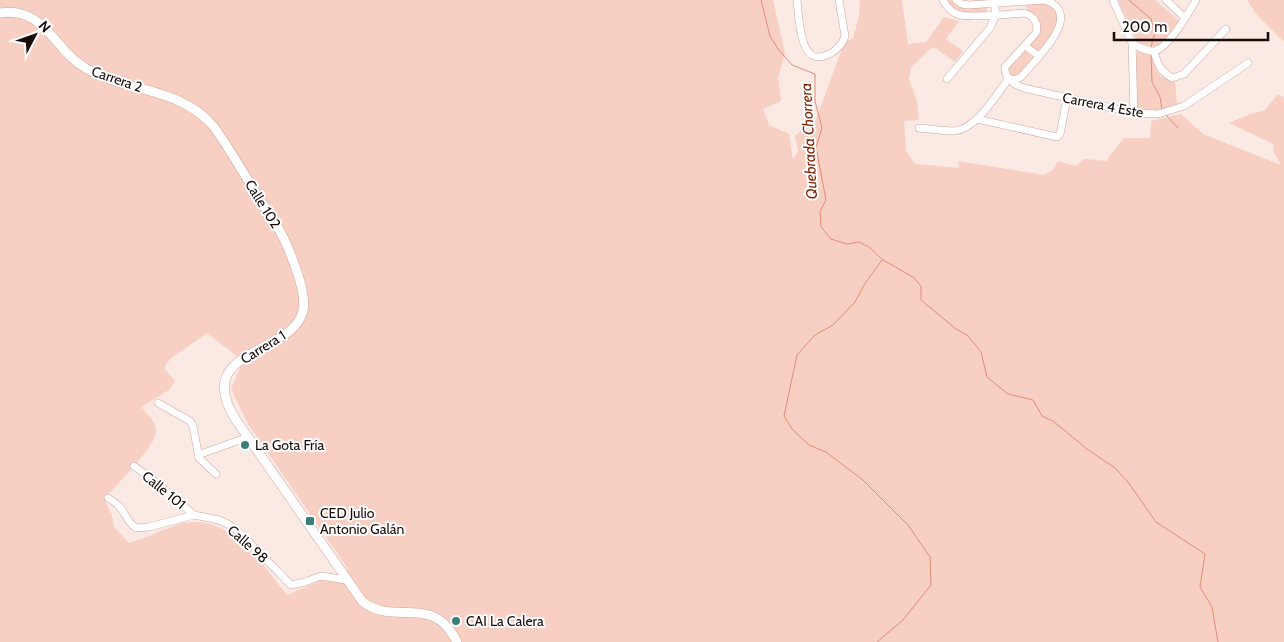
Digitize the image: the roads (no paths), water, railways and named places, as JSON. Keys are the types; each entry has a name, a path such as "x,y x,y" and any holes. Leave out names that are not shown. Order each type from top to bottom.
{"main road":[{"name":"Carrera 2","path":"0,13 16,13 36,20 48,30 71,57 94,73 168,96 192,107"},
{"name":"Calle 102","path":"192,107 204,116 219,133 285,242 303,298 301,316"},
{"name":"Carrera 1","path":"248,437 228,405 225,392 226,378 237,363 288,332 301,316"},
{"path":"248,437 359,598 372,608 386,612 424,612 441,622 452,633 457,642"}],"street":[{"path":"797,0 804,46 810,54 817,57 826,56 840,45 845,36 839,0"},
{"path":"943,0 956,14 966,17 996,14 1024,14 1033,17 1037,25 1036,33 1005,67 1006,76 1014,80 1018,79 1039,56 1059,30 1061,24 1061,17 1056,6 1045,0 962,4 956,0"},
{"path":"1113,0 1132,43 1134,113"},
{"path":"1166,0 1185,18"},
{"path":"1132,43 1145,50 1154,51 1162,48 1196,0"},
{"path":"1024,1 1024,14"},
{"path":"947,79 990,28 996,14 994,3"},
{"path":"1154,51 1157,64 1161,70 1172,78 1178,77 1184,74 1226,29"},
{"path":"1025,46 1039,56"},
{"name":"Carrera 4 Este","path":"1009,78 1014,84 1024,88 1067,99 1134,113 1158,114 1184,106 1248,64"},
{"path":"919,128 954,131 967,127 977,120 1009,78"},
{"path":"977,120 1055,137 1059,136 1067,99"},
{"path":"158,403 190,421 193,426 198,455 202,462 216,474"},
{"path":"198,455 248,437"},
{"name":"Calle 101","path":"134,466 194,515"},
{"name":"Calle 98","path":"108,498 119,504 132,524 139,528 194,515 228,524 252,544 291,585 321,576 347,580"}],"waterway":[{"name":"Quebrada Chorrera","path":"761,0 770,36 778,49 792,65 815,74 815,101 822,128 816,147 826,200 820,211 821,227 831,239 847,244 859,242 869,247 883,260 913,277 921,286 921,300 956,329 967,335 981,352 987,377 1008,394 1033,400 1042,416 1053,421 1087,449 1115,468 1128,482 1156,522 1205,554 1200,587 1212,607 1218,642"},
{"path":"1129,0 1151,19 1155,33 1151,47"},
{"path":"1151,54 1152,82 1160,97 1162,110"},
{"path":"1166,115 1178,128"},
{"path":"877,642 903,620 931,585 930,557 908,525 863,480 826,452 809,445 792,429 784,416 797,355 815,335 833,325 855,302 864,285 882,260"}],"place":[{"name":"La Gota Fría","path":"245,445"},
{"name":"CED Julio Antonio Galán","path":"310,521"},
{"name":"CAI La Calera","path":"456,621"}]}
